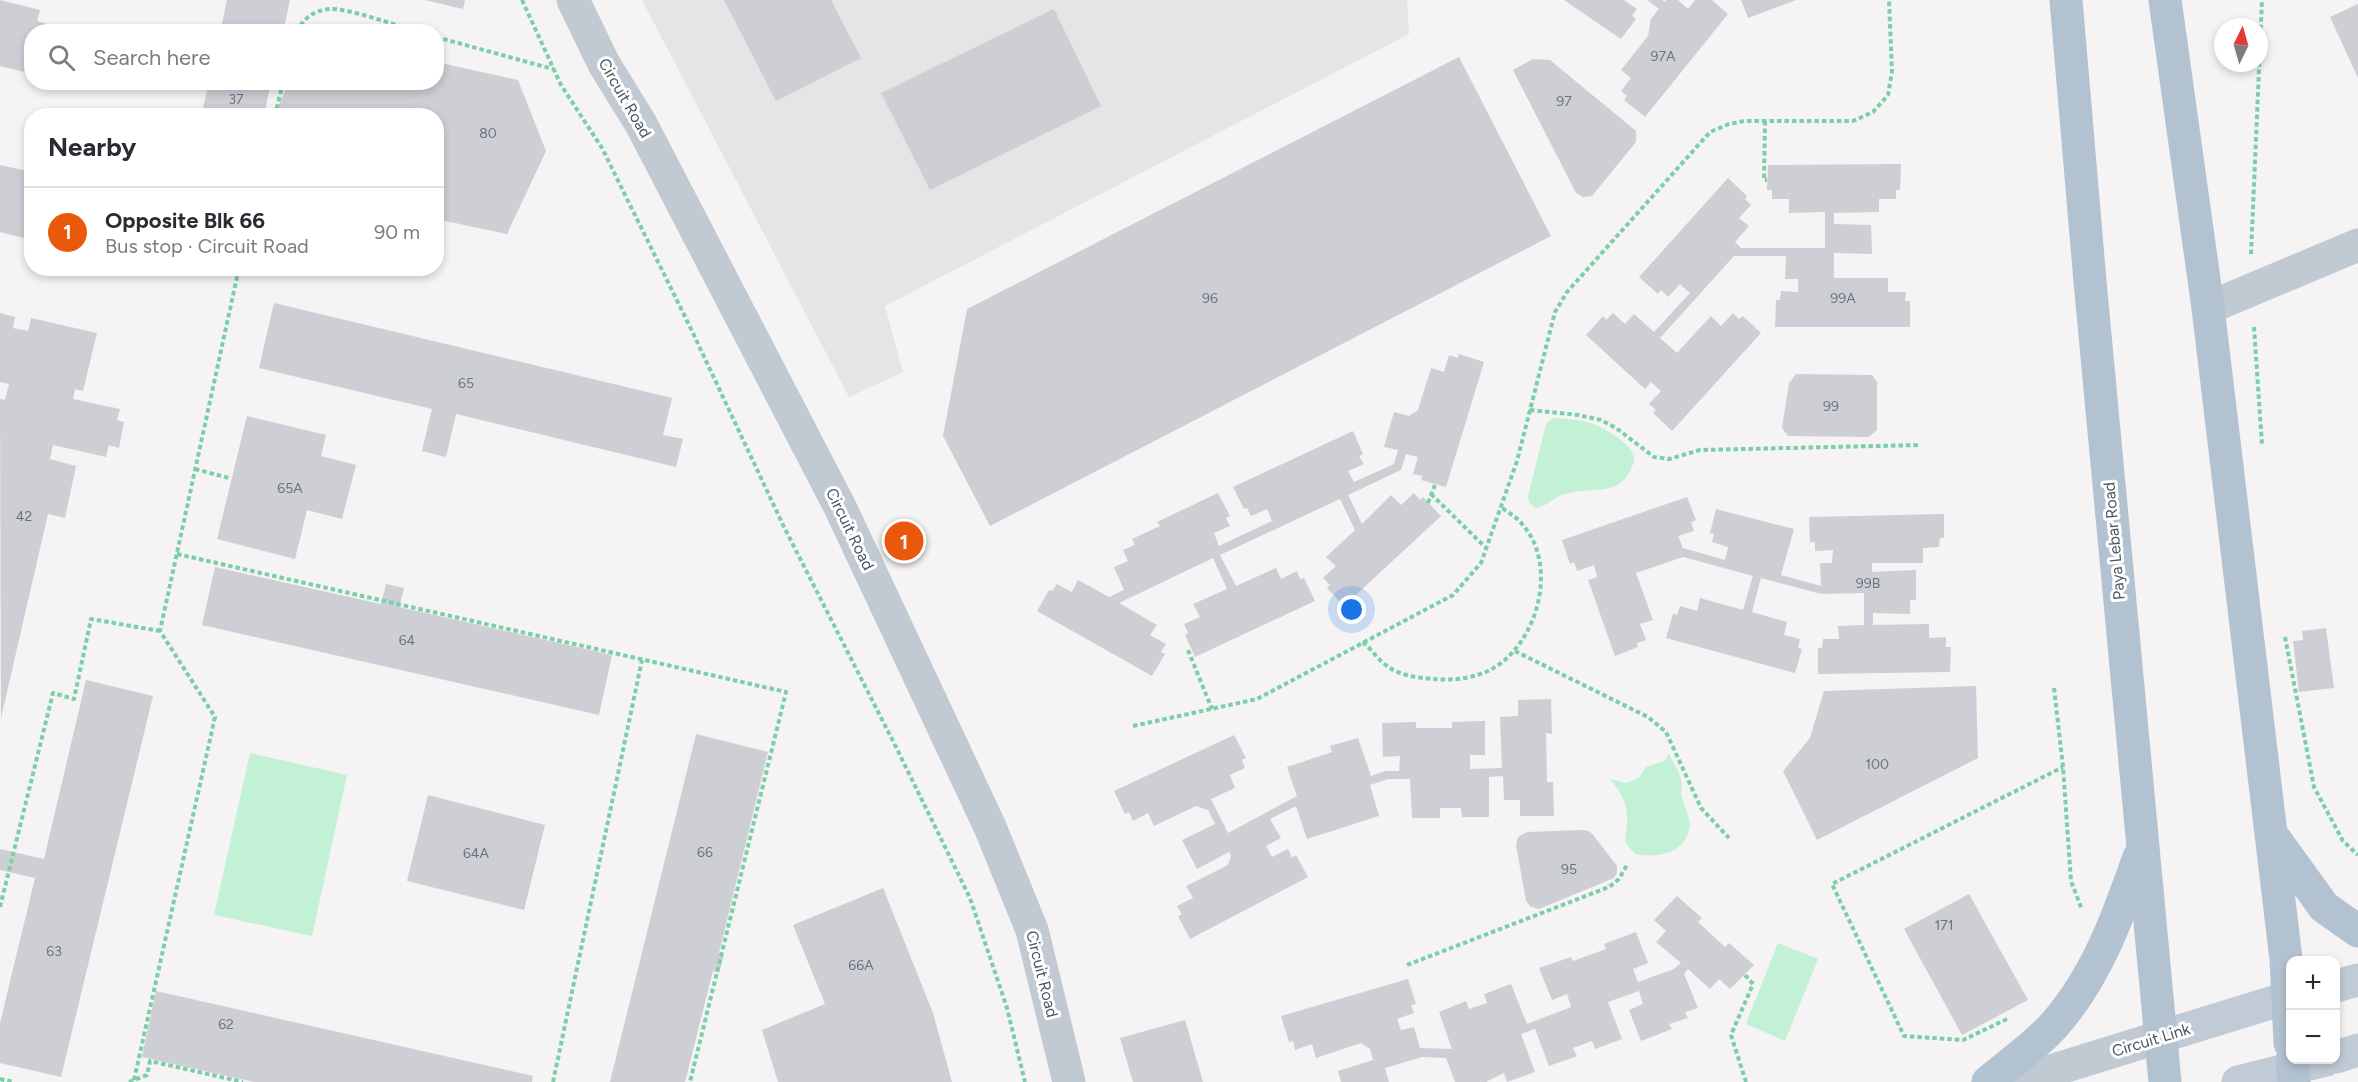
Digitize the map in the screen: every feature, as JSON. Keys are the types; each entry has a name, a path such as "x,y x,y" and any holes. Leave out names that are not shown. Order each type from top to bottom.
{"main road":[{"name":"Paya Lebar Road","path":"2066,0 2165,1082"},
{"path":"2165,0 2208,308 2286,958"},
{"path":"2269,831 2324,907 2358,931"},
{"path":"1988,1082 2053,1026 2079,994 2110,938 2142,850"},
{"path":"2340,985 2358,980"},
{"name":"Circuit Link","path":"2160,1037 2286,999"},
{"path":"2340,1056 2358,1050"},
{"path":"2238,1082 2289,1064"}],"street":[{"name":"Circuit Road","path":"573,0 603,64 641,124 840,507 944,726 990,827 1032,930 1069,1082"},
{"path":"2208,308 2358,245"},
{"name":"Circuit Link","path":"2015,1082 2160,1037"}],"path":[{"path":"522,0 561,85 602,148 693,331 784,527 970,898 1007,1008 1024,1082"},
{"path":"1133,726 1257,699 1453,595 1481,562 1517,460 1555,312 1567,292 1710,132 1744,121 1853,122 1873,112 1888,94 1892,72 1889,0"},
{"path":"2262,0 2250,274 2263,457"},
{"path":"302,24 306,18 317,11 333,8 390,24"},
{"path":"444,39 554,69"},
{"path":"277,108 281,90"},
{"path":"1765,121 1764,180 1767,180"},
{"path":"131,1081 215,717 160,631 237,276"},
{"path":"1530,410 1601,420 1616,428 1654,457 1669,459 1700,450 1920,445"},
{"path":"195,470 229,478"},
{"path":"1428,503 1435,484"},
{"path":"1431,494 1486,548"},
{"path":"1363,642 1390,668 1415,677 1449,680 1478,675 1493,668 1515,651 1530,624 1540,598 1541,570 1535,547 1523,524 1500,507"},
{"path":"177,554 786,692 690,1082"},
{"path":"0,907 53,693 74,699 91,619 160,631"},
{"path":"2284,630 2314,786 2343,841 2358,855"},
{"path":"1188,650 1212,709"},
{"path":"1515,651 1648,717 1666,732 1701,808 1729,838"},
{"path":"553,1082 642,660"},
{"path":"2054,688 2063,767 2071,881"},
{"path":"1962,1040 1904,1036 1833,884 2063,767"},
{"path":"1407,964 1609,887 1619,879 1627,865"},
{"path":"1745,975 1753,984 1731,1035 1746,1082"},
{"path":"131,1081 147,1075 150,1061 243,1082"},
{"path":"0,1079 14,1082"}],"shaded area":[{"path":"642,0 1407,0 1409,34 885,306 903,372 849,397"}],"green space":[{"path":"1553,418 1579,420 1593,424 1626,444 1635,459 1622,482 1604,489 1572,492 1535,508 1529,502 1528,496 1546,424"},
{"path":"250,753 347,775 312,936 214,915"},
{"path":"1669,754 1681,779 1681,796 1689,818 1689,830 1686,838 1675,850 1659,855 1635,854 1625,842 1627,815 1624,801 1610,779 1626,783 1639,778 1646,767 1664,761"},
{"path":"1778,943 1818,959 1785,1041 1746,1024"}],"building":[{"path":"0,0 40,10 37,21 47,24 24,24 24,72 0,66"},
{"path":"227,0 290,0 285,24 222,24"},
{"path":"425,0 465,0 463,9"},
{"path":"724,0 831,0 861,58 776,101"},
{"path":"1564,0 1624,0 1637,9 1632,16 1636,19 1621,39"},
{"path":"1647,0 1665,2 1666,0 1678,0 1688,9 1695,0 1712,0 1728,14 1645,117 1624,100 1627,96 1621,91 1631,78 1621,70 1648,36 1651,19 1659,9"},
{"path":"1741,0 1796,0 1748,18"},
{"path":"2358,4 2358,78 2330,17"},
{"path":"1054,9 1101,106 930,190 881,93"},
{"path":"1459,57 1551,236 990,526 943,436 967,309"},
{"path":"1533,59 1550,60 1636,131 1636,142 1592,196 1583,197 1576,193 1513,70"},
{"path":"444,64 518,80 546,151 507,234 444,221 444,108 278,108 285,90 444,90"},
{"path":"207,90 269,90 266,108 203,108"},
{"path":"1901,164 1900,190 1896,190 1896,199 1879,199 1879,212 1834,213 1834,224 1871,225 1872,254 1834,253 1834,278 1888,278 1888,292 1906,292 1905,301 1910,301 1910,327 1775,327 1776,300 1780,300 1781,291 1798,292 1798,279 1785,279 1786,256 1734,256 1660,338 1677,353 1711,316 1721,326 1733,313 1739,319 1743,316 1761,333 1672,431 1653,413 1656,410 1649,404 1661,391 1651,382 1645,389 1586,335 1603,316 1606,320 1613,313 1625,324 1634,314 1654,332 1690,293 1680,284 1668,297 1661,290 1658,294 1639,277 1728,178 1747,196 1745,199 1751,205 1739,218 1749,226 1735,242 1741,248 1825,248 1825,212 1789,213 1789,199 1772,199 1772,190 1767,190 1768,165"},
{"path":"0,165 24,170 24,238 0,232"},
{"path":"274,303 672,398 663,435 683,439 676,467 456,414 446,457 422,451 432,409 259,368"},
{"path":"0,313 15,317 13,328 28,331 31,318 97,333 83,391 75,389 73,399 120,409 117,420 124,422 119,448 109,445 106,457 53,445 50,459 76,466 65,518 48,514 1,718 0,399 5,400 9,384 0,382"},
{"path":"1459,354 1484,362 1446,487 1421,480 1423,476 1413,474 1418,457 1406,454 1401,470 1348,495 1362,524 1391,495 1401,505 1414,493 1420,500 1423,497 1441,516 1344,606 1327,588 1330,585 1323,578 1336,566 1326,557 1355,530 1340,499 1220,555 1236,586 1276,568 1281,579 1297,571 1300,579 1304,578 1315,601 1195,657 1185,635 1188,633 1184,624 1200,617 1193,604 1227,589 1213,558 1119,603 1157,625 1150,635 1166,644 1161,652 1165,654 1152,676 1037,611 1049,590 1052,591 1057,584 1072,592 1078,580 1109,597 1124,590 1114,567 1128,561 1123,550 1135,545 1132,539 1160,526 1157,522 1218,493 1230,516 1226,518 1230,526 1214,533 1219,546 1272,521 1267,509 1251,516 1247,508 1244,509 1233,487 1353,431 1363,454 1359,456 1364,464 1348,471 1354,482 1394,464 1398,450 1384,447 1394,412 1409,416 1418,410 1431,368 1444,372 1449,355 1458,358"},
{"path":"1796,374 1872,375 1877,382 1877,430 1869,437 1788,436 1782,428 1789,383"},
{"path":"247,416 326,435 321,456 356,465 342,519 307,510 295,559 217,539"},
{"path":"1687,497 1696,520 1691,522 1694,531 1678,536 1683,548 1725,560 1728,547 1712,542 1714,534 1710,533 1716,509 1794,529 1781,575 1821,586 1820,563 1832,563 1833,550 1815,551 1815,542 1810,542 1809,517 1944,514 1944,538 1940,538 1939,547 1923,548 1923,563 1872,563 1872,572 1916,570 1916,600 1910,600 1910,614 1873,613 1873,625 1929,624 1929,638 1946,637 1946,647 1951,647 1950,672 1818,674 1818,648 1822,648 1823,639 1839,639 1838,626 1864,625 1864,593 1821,594 1761,578 1752,612 1787,622 1784,635 1800,639 1798,648 1802,649 1795,673 1666,638 1673,614 1677,615 1680,606 1697,611 1700,598 1743,610 1753,576 1683,557 1636,573 1653,620 1640,624 1646,640 1637,643 1638,647 1615,656 1588,580 1597,577 1594,565 1577,571 1574,562 1570,564 1562,540"},
{"path":"215,567 381,604 386,584 404,588 399,607 612,655 599,715 202,625"},
{"path":"2326,628 2334,688 2299,692 2293,641 2303,640 2302,631"},
{"path":"86,680 153,696 61,1077 0,1063 0,1023 35,878 0,870 0,849 44,859"},
{"path":"1976,686 1978,758 1817,840 1783,771 1810,738 1824,691"},
{"path":"1551,699 1552,734 1546,733 1547,782 1553,782 1554,816 1520,816 1520,800 1504,800 1503,776 1489,777 1489,817 1462,817 1461,808 1440,808 1440,818 1412,818 1410,779 1388,779 1370,785 1379,816 1307,839 1296,806 1270,819 1281,838 1266,846 1272,857 1288,849 1292,858 1296,855 1308,877 1190,939 1178,916 1182,914 1177,906 1193,898 1186,886 1228,865 1231,856 1229,852 1197,869 1182,840 1215,824 1208,810 1196,806 1154,826 1148,813 1133,821 1129,812 1125,814 1114,791 1234,735 1246,758 1242,760 1245,768 1230,775 1235,788 1211,799 1228,833 1297,796 1287,767 1332,752 1330,746 1358,738 1371,776 1385,771 1399,771 1400,756 1383,757 1382,723 1416,722 1416,728 1452,728 1452,722 1485,721 1485,755 1470,755 1470,769 1502,768 1500,717 1518,716 1518,700"},
{"path":"696,734 768,752 719,953 724,954 719,973 713,971 685,1082 610,1082"},
{"path":"428,795 545,825 524,910 407,881"},
{"path":"1589,831 1594,836 1617,866 1614,878 1539,909 1531,907 1526,901 1516,845 1518,837 1527,832"},
{"path":"883,888 933,1013 952,1082 778,1082 762,1030 825,1004 793,925"},
{"path":"1969,894 2028,1000 1962,1035 1904,929"},
{"path":"1677,896 1702,918 1698,922 1725,947 1729,943 1754,965 1730,989 1719,979 1710,989 1688,969 1684,974 1698,1008 1685,1012 1688,1018 1669,1024 1672,1029 1641,1041 1629,1010 1643,1004 1639,991 1608,1002 1622,1039 1595,1049 1592,1041 1573,1048 1577,1056 1549,1066 1535,1029 1521,1034 1535,1072 1507,1082 1504,1073 1486,1082 1455,1082 1446,1058 1422,1057 1385,1068 1389,1082 1341,1082 1338,1071 1373,1060 1370,1049 1361,1043 1316,1058 1312,1044 1295,1050 1293,1041 1289,1042 1281,1016 1408,979 1416,1004 1411,1005 1414,1013 1397,1019 1401,1030 1414,1027 1420,1048 1452,1049 1439,1012 1466,1001 1469,1009 1487,1003 1484,994 1511,984 1527,1024 1571,1007 1567,994 1552,1000 1539,968 1571,957 1573,961 1606,949 1604,944 1636,932 1648,963 1633,969 1638,982 1674,969 1681,963 1656,942 1666,931 1654,920"},
{"path":"156,991 533,1076 532,1082 254,1082 142,1057"},
{"path":"1185,1020 1203,1082 1133,1082 1120,1038"}],"place":[{"name":"Opposite Blk 66","path":"904,541"}]}
